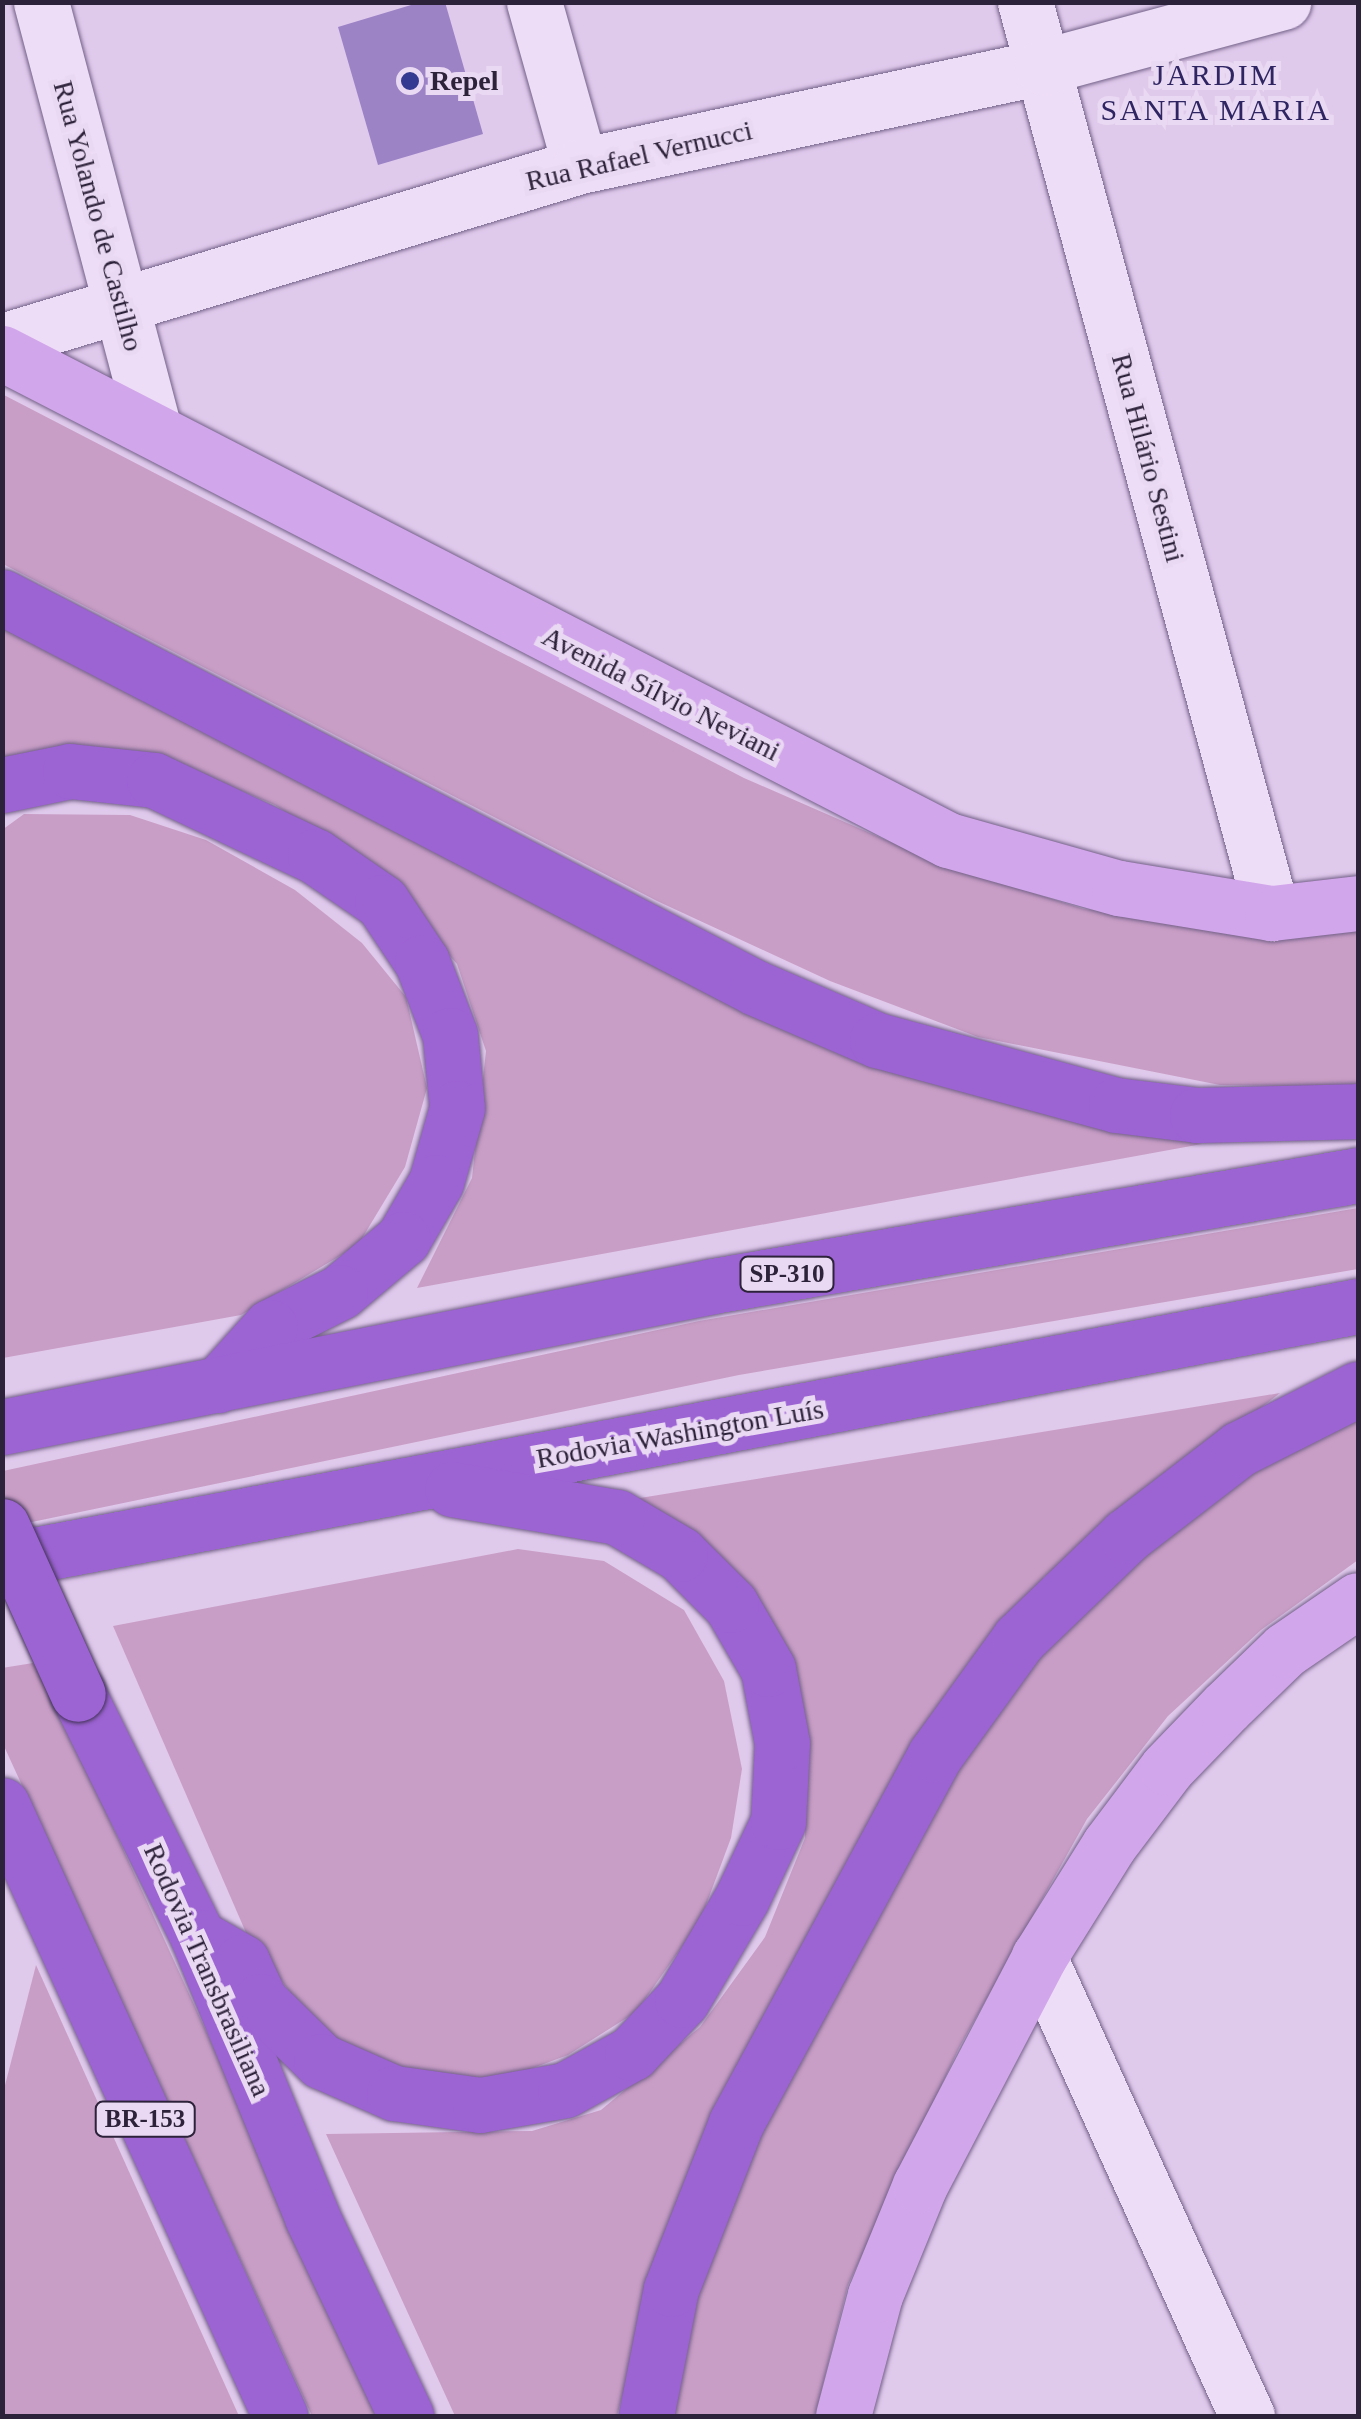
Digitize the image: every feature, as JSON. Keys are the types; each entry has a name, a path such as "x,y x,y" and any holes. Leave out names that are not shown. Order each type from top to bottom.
{"highway":[{"path":"2,598 756,988 877,1040 1116,1105 1198,1115 1358,1111"},
{"path":"2,785 70,771 154,780 315,856 382,902 422,962 450,1035 457,1108 436,1182 403,1239 340,1292 270,1328 218,1385"},
{"name":"SP-310","path":"2,1427 713,1286 1358,1175"},
{"name":"Rodovia Washington Luís","path":"2,1561 1358,1306"},
{"path":"646,2416 670,2289 736,2123 936,1756 1020,1639 1126,1536 1239,1450 1358,1389"},
{"path":"198,1936 242,1962 260,2001 320,2061 394,2093 480,2105 565,2090 632,2053 682,2000 742,1898 778,1822 782,1743 768,1669 731,1606 680,1554 617,1517 415,1482"},
{"name":"Rodovia Transbrasiliana","path":"2,1526 78,1694 198,1936 312,2217 406,2416"},
{"name":"BR-153","path":"5,1822 280,2416"}],"main road":[{"name":"Avenida Sílvio Neviani","path":"2,354 948,840 1119,888 1272,913 1358,903"},
{"path":"844,2412 875,2295 920,2185 1039,1957 1108,1845 1166,1768 1285,1650 1358,1600"}],"street":[{"name":"Rua Yolando de Castilho","path":"41,2 154,430"},
{"path":"534,2 580,166"},
{"name":"Rua Hilário Sestini","path":"1025,2 1272,913"},
{"name":"Rua Rafael Vernucci","path":"2,340 580,166 1042,67 1283,2"},
{"path":"1039,1957 1248,2416"}],"shaded area":[{"path":"2,394 744,778 943,865 1084,909 1266,932 1358,924 1358,1087 1220,1085 978,1037 830,981 657,901 3,564"},
{"path":"2,628 732,1003 919,1080 1202,1144 417,1288 472,1178 486,1051 457,964 378,874 275,805 177,764 3,769"},
{"path":"24,814 130,815 206,840 295,890 362,943 406,997 427,1088 405,1167 358,1245 241,1315 3,1358 2,830"},
{"path":"1358,1208 1358,1269 739,1375 3,1528 3,1471 699,1321"},
{"path":"1280,1393 1044,1577 669,2222 617,2416 455,2416 326,2134 532,2131 601,2110 700,2027 765,1937 805,1838 805,1715 768,1614 716,1552 634,1499"},
{"path":"1358,1408 1358,1560 1261,1630 1168,1716 1087,1819 959,2048 848,2285 815,2416 664,2416 686,2308 748,2141 945,1764 1136,1544"},
{"path":"518,1549 604,1561 684,1610 724,1681 742,1769 731,1838 700,1921 636,2012 568,2055 503,2079 415,2075 323,2036 247,1935 113,1626"},
{"path":"33,1663 102,1803 382,2416 312,2416 3,1744 2,1668"},
{"path":"36,1965 239,2416 3,2416 3,2093"}],"building":[{"name":"Repel","path":"421,2 445,2 483,134 378,165 338,27"}],"place":[{"name":"Repel","path":"410,81"}],"district":[{"name":"JARDIM SANTA MARIA","path":"1216,92"}]}
